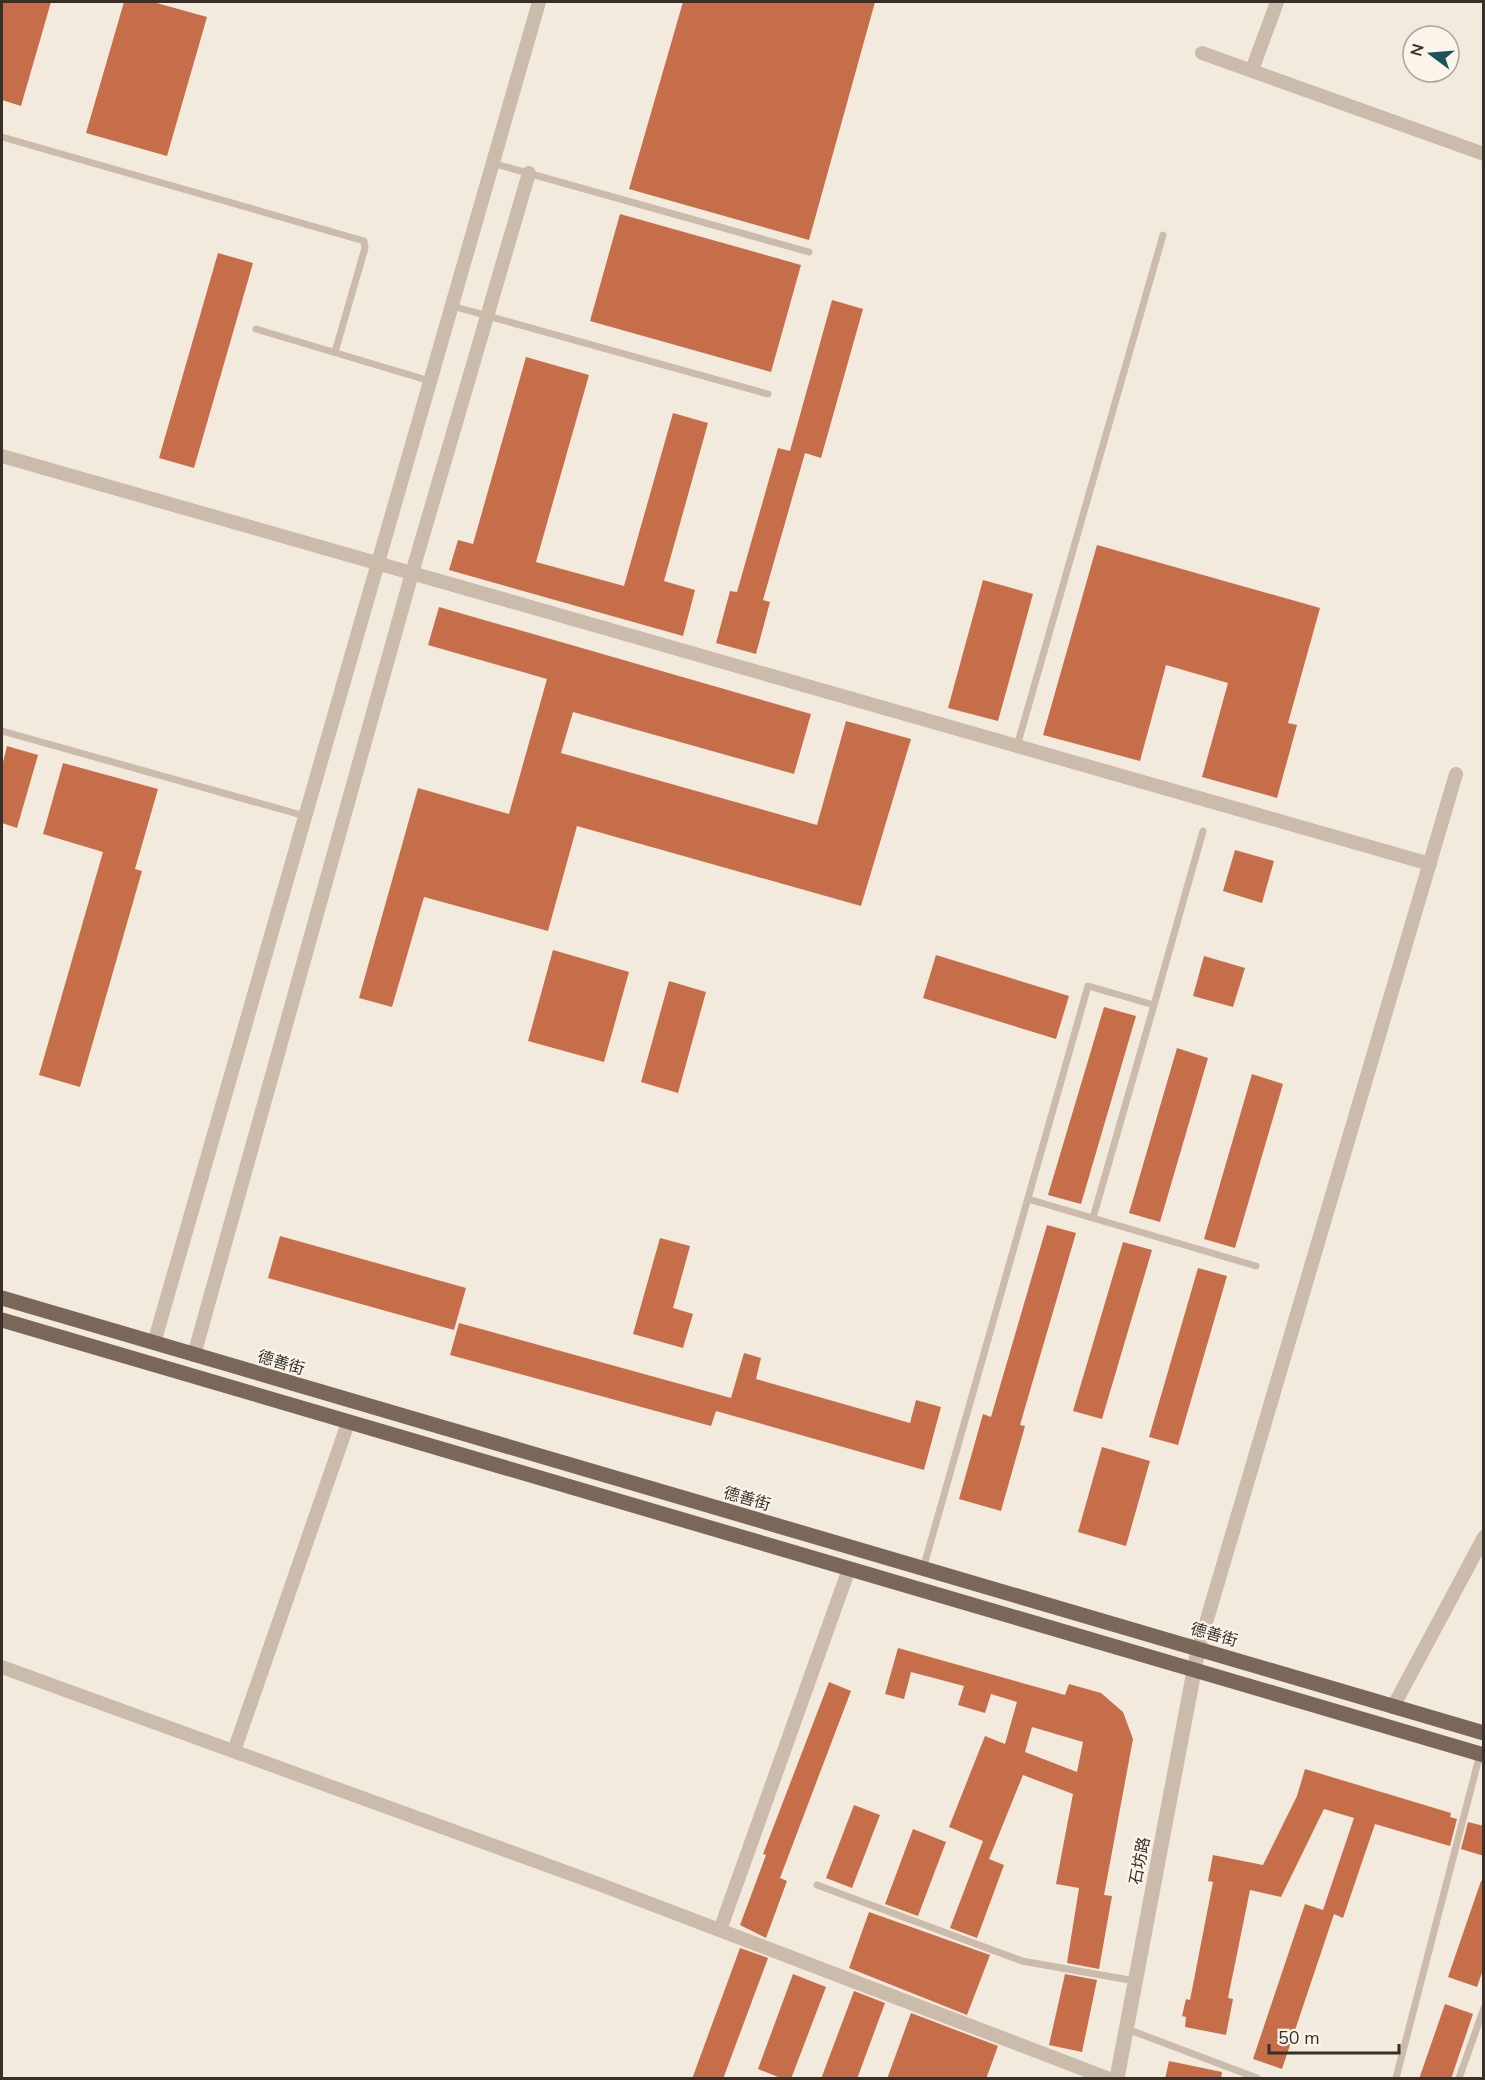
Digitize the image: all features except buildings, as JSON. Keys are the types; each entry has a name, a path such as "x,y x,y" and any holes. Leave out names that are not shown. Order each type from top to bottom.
{"main road":[{"name":"德善街","path":"2,1298 1484,1733"},
{"path":"2,1320 1482,1754"}],"street":[{"path":"154,1343 539,2"},
{"path":"1252,70 1276,2"},
{"path":"1202,52 1484,154"},
{"path":"194,1355 412,573 529,173"},
{"path":"2,456 1430,864"},
{"path":"1198,1650 1456,774"},
{"path":"234,1751 348,1423"},
{"path":"1393,1707 1484,1537"},
{"path":"720,1930 849,1569"},
{"name":"石坊路","path":"1117,2079 1198,1650"},
{"path":"2,1667 720,1930 1107,2079"}],"lane":[{"path":"2,137 364,241 365,248 335,352"},
{"path":"492,163 809,252"},
{"path":"1017,746 1163,235"},
{"path":"452,306 768,394"},
{"path":"256,328 430,381"},
{"path":"2,731 305,816"},
{"path":"1093,1218 1203,831"},
{"path":"922,1569 1088,986 1154,1005"},
{"path":"1028,1199 1256,1266"},
{"path":"1396,2079 1482,1754"},
{"path":"817,1885 1022,1961 1136,1982"},
{"path":"1459,2079 1484,2008"},
{"path":"1127,2029 1257,2079"}]}
